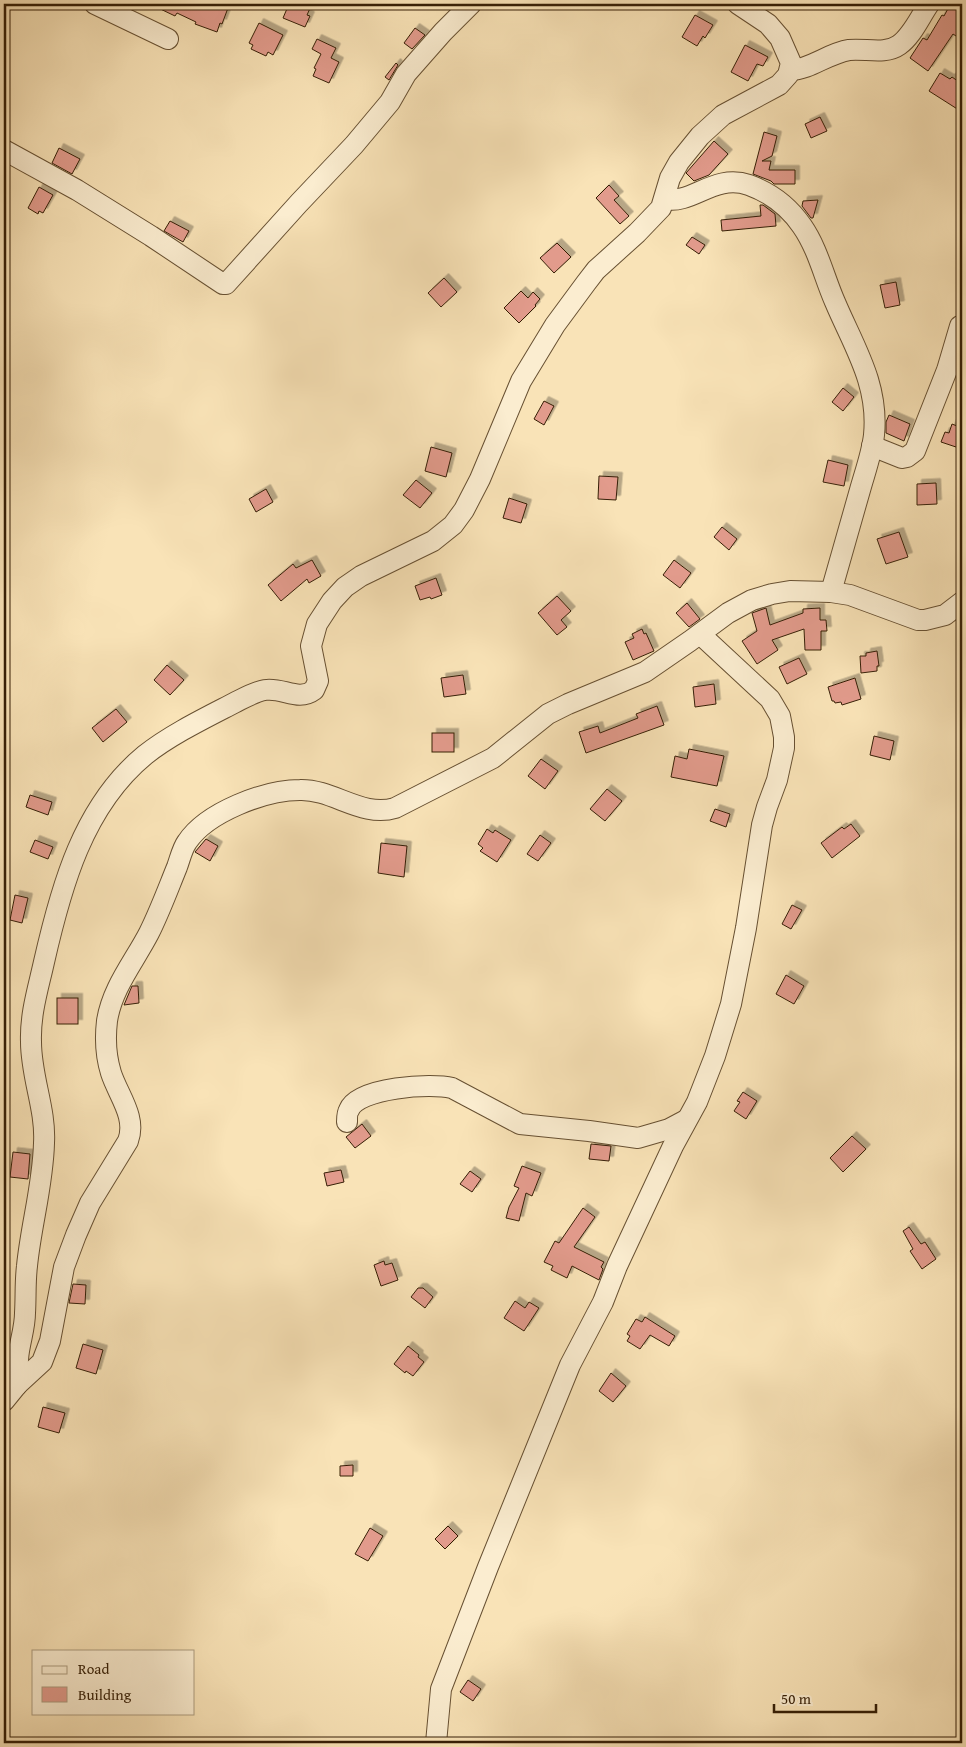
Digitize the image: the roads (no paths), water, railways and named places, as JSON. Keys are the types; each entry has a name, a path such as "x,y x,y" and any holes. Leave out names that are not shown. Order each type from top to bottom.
{"street":[{"path":"95,4 168,39"},
{"path":"4,150 77,190 223,284 226,284 354,145 390,102 406,74 471,4"},
{"path":"17,1385 18,1353 25,1314 27,1265 42,1172 44,1142 42,1109 34,1075 31,1043 34,1002 58,900 78,848 112,788 126,772 148,753 178,734 254,693 274,690 295,696 314,690 318,681 311,646 317,624 332,601 344,587 362,576 433,542 453,525 464,510 480,479 521,380 555,325 596,270 661,208 670,178 679,162 700,136 722,115 779,84 791,70 788,54 774,30 758,16 738,4"},
{"path":"791,70 800,69 825,57 849,50 893,48 902,42 928,4"},
{"path":"665,199 677,199 722,183 740,183 755,188 778,200 802,226 815,250 835,303 862,360 875,407 874,437 831,592"},
{"path":"872,446 902,458 908,457 915,451 947,370 960,326"},
{"path":"4,1402 17,1385 42,1362 50,1341 64,1267 76,1235 90,1203 131,1133 129,1117 110,1072 106,1048 108,1020 116,990 160,912 186,843 198,829 217,814 237,806 257,799 299,790 323,793 371,810 386,811 395,808 493,758 548,714 645,672 728,612 763,597 790,591 831,592 850,595 918,620 933,619 945,615 962,602"},
{"path":"436,1743 441,1689 488,1567 570,1365 603,1302 617,1266 686,1120 697,1102 731,1004 746,928 762,825 766,807 777,780 784,748 784,737 780,716 770,699 700,634"},
{"path":"347,1122 349,1109 359,1100 381,1091 440,1085 452,1088 520,1124 638,1138 668,1129 686,1120"}]}
